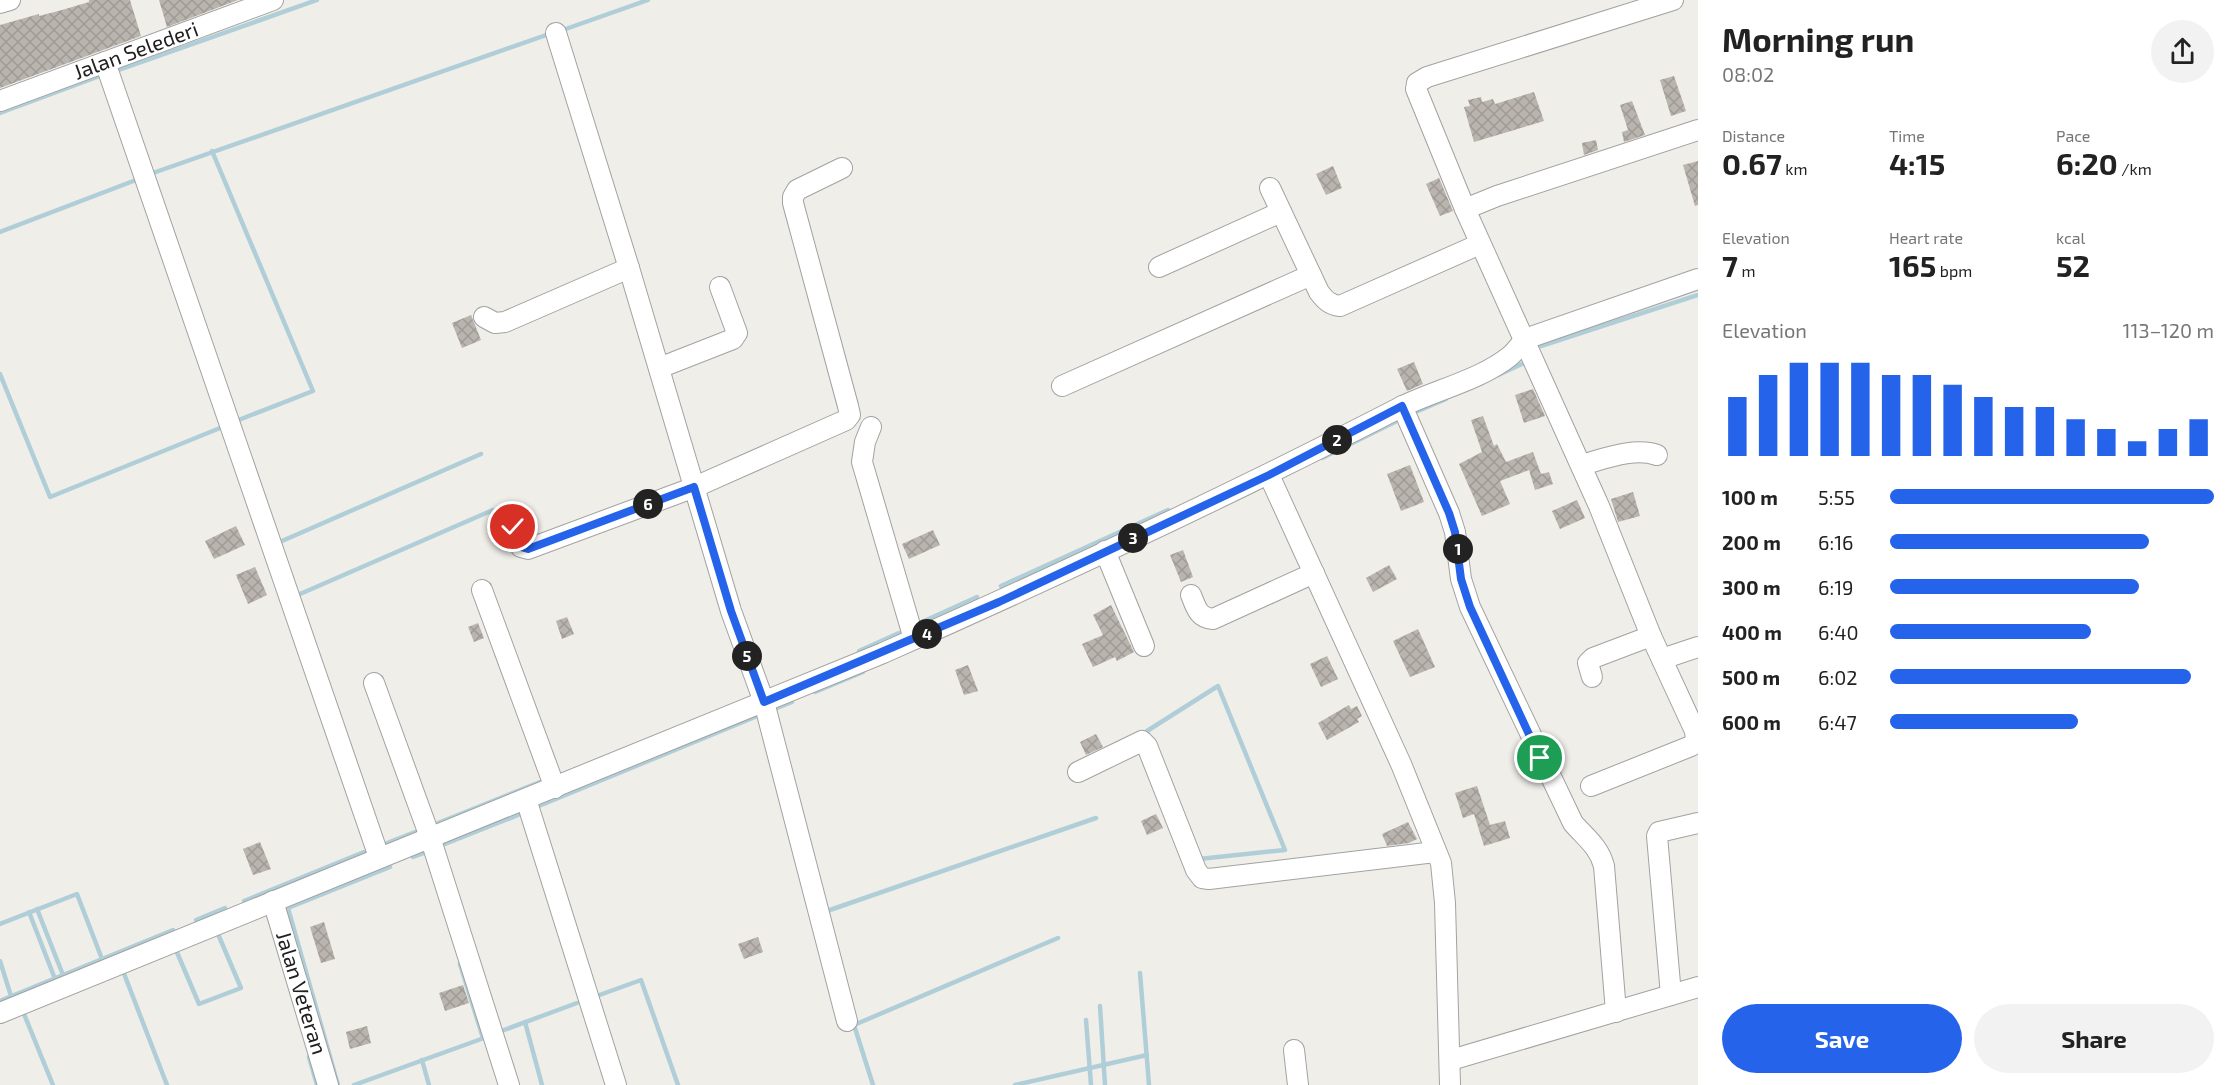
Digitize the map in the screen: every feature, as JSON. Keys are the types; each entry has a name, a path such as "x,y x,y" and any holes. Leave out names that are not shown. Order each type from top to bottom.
{"street":[{"path":"0,3 10,0"},
{"name":"Jalan Selederi","path":"0,101 273,0"},
{"path":"1591,786 1691,746 1696,741 1695,731 1651,636 1581,465 1480,244 1416,89 1417,83 1427,77 1673,0"},
{"path":"556,33 731,611 764,702 847,1021"},
{"path":"105,62 379,857"},
{"path":"1465,209 1497,196 1698,130"},
{"path":"513,527 521,547 528,549 694,487 846,420 850,415 793,203 797,190 842,168"},
{"path":"1270,188 1311,275 1325,300 1333,305 1340,306 1480,244"},
{"path":"1159,267 1281,212"},
{"path":"484,316 495,323 505,322 629,268"},
{"path":"1062,386 1311,275"},
{"path":"0,1013 379,857 555,788 914,639 999,602 1269,475 1402,406 1495,366 1510,356 1525,339 1698,279"},
{"path":"659,368 733,339 737,333 720,287"},
{"path":"1402,406 1449,513 1455,532 1461,579 1470,607 1540,758 1573,823 1593,843 1601,855 1604,866 1616,1012"},
{"path":"871,427 865,442 862,462 914,639"},
{"path":"1581,465 1634,452 1647,451 1657,455"},
{"path":"1269,475 1401,764 1441,863 1451,1059 1450,1085"},
{"path":"1105,551 1144,646"},
{"path":"1191,595 1198,613 1205,618 1212,619 1314,573"},
{"path":"482,590 555,788"},
{"path":"1592,677 1588,663 1593,658 1651,636"},
{"path":"1662,659 1698,647"},
{"path":"374,683 430,837 509,1085"},
{"path":"1078,772 1142,741 1147,746 1196,870 1202,878 1436,852"},
{"path":"526,799 616,1085"},
{"path":"1671,995 1658,836 1659,832 1698,823"},
{"name":"Jalan Veteran","path":"273,901 328,1085"},
{"path":"1451,1059 1698,987"},
{"path":"1294,1050 1298,1085"}],"building":[{"path":"89,0 130,0 141,36 0,88 0,25 62,10 89,2"},
{"path":"159,0 238,0 167,27"},
{"path":"1674,76 1686,111 1671,116 1660,80"},
{"path":"1534,92 1544,121 1474,142 1464,107 1470,106 1468,100 1481,97 1482,102 1493,99 1495,104"},
{"path":"1632,101 1645,135 1624,142 1622,132 1628,130 1620,105"},
{"path":"1596,140 1598,150 1584,155 1582,143"},
{"path":"1698,161 1698,205 1695,206 1683,165"},
{"path":"1333,166 1342,188 1326,195 1316,174"},
{"path":"1439,178 1453,211 1440,216 1426,184"},
{"path":"471,315 481,340 462,348 452,323"},
{"path":"1414,362 1423,384 1407,391 1397,369"},
{"path":"1533,389 1545,416 1524,423 1515,395"},
{"path":"1483,416 1494,446 1497,444 1506,462 1533,452 1541,474 1549,472 1553,484 1535,490 1529,470 1500,481 1510,504 1482,516 1459,464 1482,452 1471,420"},
{"path":"1410,465 1424,502 1401,511 1387,474"},
{"path":"1633,492 1640,516 1618,522 1611,499"},
{"path":"1577,500 1585,518 1560,529 1552,511"},
{"path":"236,526 245,545 214,559 205,541"},
{"path":"933,530 940,545 909,559 902,544"},
{"path":"1183,550 1193,577 1181,582 1170,555"},
{"path":"1389,565 1397,579 1373,592 1366,578"},
{"path":"255,567 267,595 248,604 236,575"},
{"path":"1111,605 1134,652 1117,661 1115,657 1093,667 1082,644 1103,635 1093,615"},
{"path":"567,617 574,634 562,639 556,621"},
{"path":"478,623 484,638 474,642 468,627"},
{"path":"1418,629 1435,667 1410,677 1393,641"},
{"path":"1327,656 1338,679 1321,687 1310,664"},
{"path":"968,665 978,691 964,695 955,670"},
{"path":"1349,705 1351,709 1357,706 1362,716 1357,719 1359,722 1327,740 1318,723"},
{"path":"1096,734 1103,747 1086,755 1080,742"},
{"path":"1477,786 1490,825 1505,821 1510,838 1484,846 1474,814 1463,818 1455,793"},
{"path":"1156,814 1163,828 1147,835 1141,821"},
{"path":"1408,822 1417,839 1409,843 1387,846 1382,834"},
{"path":"260,842 271,869 253,875 243,849"},
{"path":"324,922 335,959 321,963 310,927"},
{"path":"758,937 763,952 744,959 738,944"},
{"path":"463,985 469,1003 445,1011 439,993"},
{"path":"367,1026 371,1043 350,1049 346,1032"}],"waterway":[{"path":"116,71 317,0"},
{"path":"560,31 648,0"},
{"path":"153,173 552,33"},
{"path":"0,113 97,77"},
{"path":"212,151 313,391 236,421"},
{"path":"0,232 136,180"},
{"path":"1541,346 1698,295"},
{"path":"1498,375 1522,364"},
{"path":"0,374 50,497 225,426"},
{"path":"1418,411 1446,399"},
{"path":"1322,458 1395,422"},
{"path":"282,541 481,454"},
{"path":"300,594 493,510"},
{"path":"1001,586 1168,510"},
{"path":"922,622 977,597"},
{"path":"859,651 899,633"},
{"path":"815,692 863,672"},
{"path":"1149,738 1147,731 1218,686 1285,850 1199,859"},
{"path":"772,710 792,702"},
{"path":"534,808 755,717"},
{"path":"438,823 540,782"},
{"path":"445,844 518,815"},
{"path":"828,914 827,911 1096,818"},
{"path":"387,843 415,832"},
{"path":"244,901 364,852"},
{"path":"413,857 427,852"},
{"path":"338,1085 288,908 390,867"},
{"path":"0,924 77,894 102,959"},
{"path":"196,920 225,908"},
{"path":"37,909 63,975"},
{"path":"29,912 55,979"},
{"path":"0,1001 173,930"},
{"path":"176,950 199,1004 241,988 218,934"},
{"path":"873,1085 854,1025 1058,938"},
{"path":"0,961 11,996"},
{"path":"460,964 483,1038"},
{"path":"123,971 167,1085"},
{"path":"1140,973 1149,1085"},
{"path":"594,997 641,980 678,1085"},
{"path":"504,1030 577,1003"},
{"path":"1100,1006 1105,1085"},
{"path":"24,1014 53,1085"},
{"path":"1086,1020 1091,1085"},
{"path":"525,1022 542,1085"},
{"path":"354,1085 484,1038"},
{"path":"1015,1085 1147,1055"},
{"path":"309,1057 317,1085"},
{"path":"422,1060 429,1085"}],"route":[{"path":"513,527 521,547 528,549 694,487 731,611 764,702 999,602 1269,475 1402,406 1449,513 1455,532 1461,579 1470,607 1540,758"}]}
